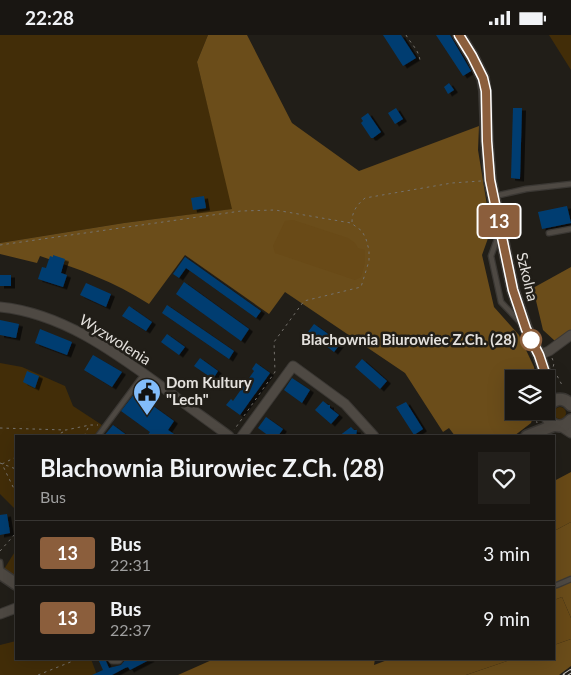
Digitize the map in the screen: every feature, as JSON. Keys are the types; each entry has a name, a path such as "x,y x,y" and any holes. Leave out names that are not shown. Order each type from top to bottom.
{"street":[{"name":"Szkolna","path":"459,35 478,67 486,91 488,165 513,290 526,329 544,353 546,370"},
{"name":"Wyzwolenia","path":"0,307 40,315 76,330 106,347 225,435"},
{"path":"544,353 571,335"},
{"path":"243,435 293,366 345,403 373,435"},
{"name":"Szkolna","path":"555,388 567,402"},
{"path":"529,435 540,420"},
{"path":"549,420 571,433"},
{"path":"531,435 564,425 571,420"},
{"path":"0,569 15,583"},
{"path":"0,614 15,608"}],"lane":[{"path":"494,197 526,189 571,184"},
{"path":"549,233 571,229"},
{"path":"99,435 144,374"},
{"path":"557,585 571,579"}],"path":[{"path":"406,35 417,50 420,62"},
{"path":"352,223 352,215 357,205 365,198 452,183 484,181"},
{"path":"0,245 241,211 275,210 352,223 362,231 369,251 369,261 361,287 304,301 274,342 275,372 225,435"},
{"path":"544,353 554,363 553,368 562,385"},
{"path":"0,428 66,430 90,425 106,425"},
{"path":"85,435 90,425"},
{"path":"57,435 66,430"},
{"path":"1,464 15,457"},
{"path":"1,464 15,469"},
{"path":"1,464 15,491"},
{"path":"0,551 15,534"},
{"path":"38,675 76,660"}],"shaded area":[{"path":"0,35 208,35 197,62 233,209 124,223 0,243"},
{"path":"208,35 247,35 292,123 359,171 479,126 478,150 491,230 482,255 494,307 519,335 534,370 505,370 505,420 532,420 531,423 515,435 454,435 449,428 443,432 405,373 285,292 269,314 185,255 149,304 123,289 96,277 40,256 37,263 0,254 0,243 124,223 232,209 197,62"},
{"path":"549,35 571,35 571,70"},
{"path":"293,220 348,238 358,248 365,250 365,263 361,277 355,280 275,253 273,246 285,221"},
{"path":"571,267 571,332 555,341 543,330 533,288"},
{"path":"0,363 22,367 65,386 73,406 102,425 95,435 15,435 15,509 0,494"},
{"path":"558,407 562,407 566,411 566,415 562,419 558,419 555,416 555,410"},
{"path":"571,472 571,522 555,530 555,480"},
{"path":"571,522 571,618 562,597 555,600 555,530"},
{"path":"15,552 15,583 1,574"},
{"path":"562,597 571,618 571,639 555,645 555,600"},
{"path":"571,639 571,666 559,675 466,675 510,660 555,660 555,645"},
{"path":"15,641 15,660 91,660 97,675 0,675 0,645"},
{"path":"212,660 375,660 374,665 387,660 510,660 466,675 178,675"}],"building":[{"path":"383,35 401,35 416,58 403,66"},
{"path":"436,35 450,35 471,71 463,76"},
{"path":"449,83 454,90 448,94 444,87"},
{"path":"396,108 403,119 395,124 388,113"},
{"path":"513,108 522,108 520,179 511,178"},
{"path":"368,113 381,132 373,138 371,138 361,123 363,121 361,118"},
{"path":"204,196 206,208 193,210 191,198"},
{"path":"567,206 571,223 542,229 538,212"},
{"path":"53,255 65,259 61,273 67,275 63,287 38,279 42,267 46,268 50,256 53,257"},
{"path":"185,257 261,311 256,318 186,268 179,278 173,274"},
{"path":"0,275 11,275 11,286 0,286"},
{"path":"184,282 249,329 241,341 176,294"},
{"path":"86,283 111,294 106,307 80,295"},
{"path":"167,305 234,351 229,359 162,313"},
{"path":"129,306 152,322 146,331 122,316"},
{"path":"0,320 19,324 16,338 0,335"},
{"path":"314,324 341,343 334,352 308,332"},
{"path":"40,329 72,342 67,355 35,343"},
{"path":"167,334 185,347 179,355 161,342"},
{"path":"93,355 122,372 112,387 84,370"},
{"path":"200,358 218,371 213,379 194,366"},
{"path":"362,359 387,381 380,389 355,367"},
{"path":"256,363 270,373 240,415 226,405 231,399 233,401 254,371 252,369"},
{"path":"27,371 39,376 35,388 23,382"},
{"path":"292,378 310,390 302,403 284,390"},
{"name":"Dom Kultury \"Lech\"","path":"135,393 174,421 168,430 176,435 148,435 150,432 121,411"},
{"path":"323,401 330,405 330,408 339,415 331,424 315,410"},
{"path":"406,402 423,429 414,435 396,407"},
{"path":"266,417 283,429 279,435 268,435 258,428"},
{"path":"113,425 127,435 105,435"},
{"path":"351,427 357,430 356,435 340,435"},
{"path":"7,514 10,533 0,535 0,515"},
{"path":"98,660 105,660 109,668 121,665 125,660 149,660 130,670 128,667 112,675 92,675 103,670"}],"railway":[{"path":"565,675 571,671"}],"bus line":[{"name":"13","path":"459,35 483,78 486,91 490,180 513,290 526,329 539,355 543,370"}],"place":[{"name":"Blachownia Biurowiec Z.Ch. (28)","path":"531,340"},
{"name":"Dom Kultury \"Lech\"","path":"147,416"}]}
